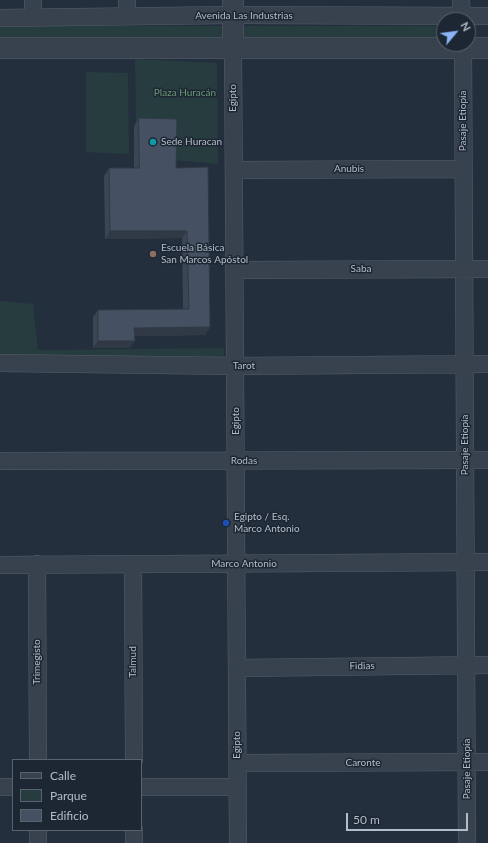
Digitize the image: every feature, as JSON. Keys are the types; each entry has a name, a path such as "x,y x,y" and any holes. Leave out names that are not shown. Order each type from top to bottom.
{"street":[{"path":"33,0 33,18"},
{"name":"Avenida Las Industrias","path":"0,18 33,18 127,8 233,8 462,12"},
{"name":"Egipto","path":"233,8 238,843"},
{"name":"Avenida Las Industrias","path":"476,14 488,16"},
{"path":"0,48 436,46"},
{"path":"476,47 488,48"},
{"name":"Pasaje Etiopía","path":"463,52 467,843"},
{"name":"Anubis","path":"234,170 463,169"},
{"name":"Saba","path":"234,270 488,269"},
{"name":"Tarot","path":"0,362 235,366 488,364"},
{"name":"Rodas","path":"0,461 488,460"},
{"name":"Marco Antonio","path":"0,565 488,562"},
{"name":"Trimegisto","path":"37,564 38,759"},
{"name":"Talmud","path":"133,564 134,759"},
{"name":"Fidias","path":"237,668 488,665"},
{"name":"Caronte","path":"238,763 488,762"},
{"path":"0,787 12,787"},
{"path":"142,787 238,787"},
{"path":"38,831 38,843"},
{"path":"134,831 134,843"}],"green space":[{"path":"0,26 436,26 436,40 0,39"},
{"name":"Plaza Huracán","path":"135,59 217,63 218,164 174,160 173,123 136,123"},
{"path":"86,72 128,73 129,154 86,152"},
{"path":"0,301 33,304 38,350 224,348 224,357 51,360 0,359"}],"building":[{"path":"139,118 177,119 176,168 208,167 210,327 134,328 135,341 98,341 98,310 189,309 187,231 110,231 109,168 139,168"}],"place":[{"name":"Sede Huracan","path":"153,142"},
{"name":"Escuela Básica San Marcos Apóstol","path":"153,254"},
{"name":"Egipto / Esq. Marco Antonio","path":"226,523"}]}
